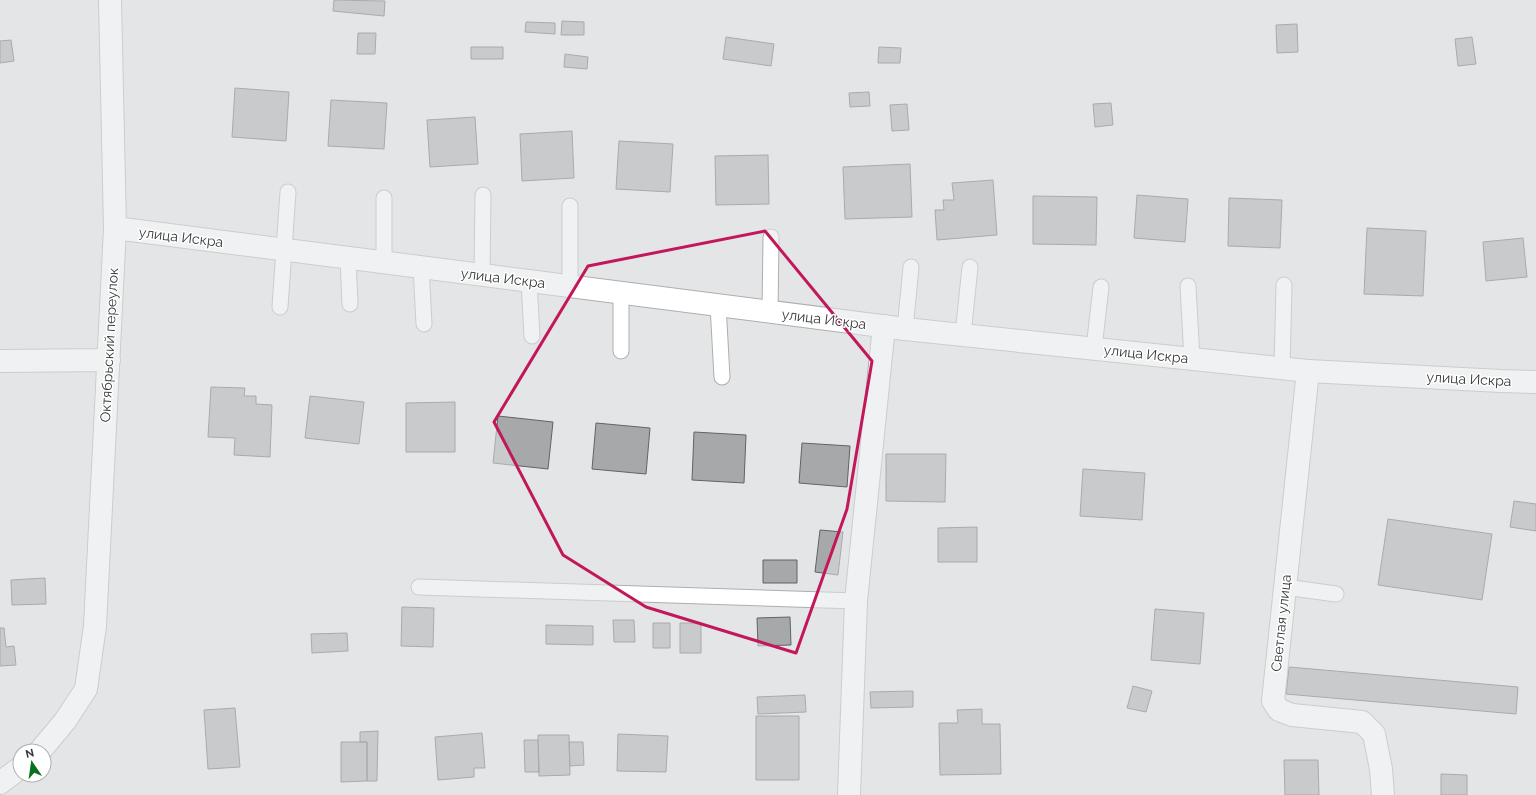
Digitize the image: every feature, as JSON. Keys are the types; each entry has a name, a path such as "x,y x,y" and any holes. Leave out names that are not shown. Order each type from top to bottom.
{"street":[{"name":"Октябрьский переулок","path":"47,743 65,721 86,689 95,626 115,228 110,0"},
{"name":"улица Искра","path":"115,228 770,312 963,335 1308,371 1536,382"},
{"path":"849,795 856,601 894,327"},
{"path":"0,361 109,360"},
{"name":"Светлая улица","path":"1308,371 1273,701 1279,710 1292,715 1362,722 1374,734 1381,769 1383,795"},
{"path":"0,783 12,774"}],"lane":[{"path":"280,307 288,192"},
{"path":"482,275 483,195"},
{"path":"384,198 384,263"},
{"path":"570,206 570,286"},
{"path":"770,236 770,312"},
{"path":"348,258 350,304"},
{"path":"421,267 424,324"},
{"path":"894,327 911,267"},
{"path":"963,335 970,267"},
{"path":"529,281 532,336"},
{"path":"1282,368 1284,285"},
{"path":"1188,286 1192,359"},
{"path":"1094,348 1101,287"},
{"path":"621,293 621,351"},
{"path":"718,305 722,377"},
{"path":"419,587 856,601"},
{"path":"1285,587 1336,594"}],"highlighted area":[{"path":"765,231 872,361 847,509 796,653 646,607 563,555 494,422 588,266"}],"building":[{"path":"334,0 385,1 384,16 333,11"},
{"path":"562,21 584,22 584,35 561,35"},
{"path":"526,22 555,23 555,34 525,32"},
{"path":"1297,24 1298,52 1277,53 1276,25"},
{"path":"358,33 376,33 375,54 357,54"},
{"path":"726,37 774,44 771,66 723,59"},
{"path":"1472,37 1476,64 1458,66 1455,39"},
{"path":"11,40 14,61 0,63 0,41"},
{"path":"471,47 503,47 503,59 471,59"},
{"path":"879,47 901,48 900,63 878,63"},
{"path":"565,54 588,57 587,69 564,67"},
{"path":"235,88 289,92 286,141 232,137"},
{"path":"869,92 870,106 850,107 849,93"},
{"path":"331,100 387,103 384,149 328,146"},
{"path":"1111,103 1113,125 1095,127 1093,104"},
{"path":"907,104 909,130 892,131 890,105"},
{"path":"475,117 478,164 430,167 427,120"},
{"path":"572,131 574,178 522,181 520,134"},
{"path":"619,141 673,144 670,192 616,189"},
{"path":"768,155 769,204 716,205 715,156"},
{"path":"910,164 912,217 845,219 843,167"},
{"path":"993,180 997,235 937,240 935,210 944,210 943,200 954,200 952,183"},
{"path":"1137,195 1188,199 1185,242 1134,238"},
{"path":"1033,196 1097,197 1096,245 1033,244"},
{"path":"1229,198 1282,200 1280,248 1228,246"},
{"path":"1367,228 1426,231 1423,296 1364,294"},
{"path":"1523,238 1527,277 1486,281 1483,242"},
{"path":"211,387 245,388 244,396 256,396 256,404 272,405 270,457 234,455 235,438 208,437"},
{"path":"310,396 364,402 359,444 305,438"},
{"path":"455,402 455,452 406,452 406,403"},
{"path":"498,416 553,422 548,469 493,463"},
{"path":"596,423 650,428 646,474 592,469"},
{"path":"694,432 746,435 744,483 692,480"},
{"path":"802,443 850,446 847,487 799,483"},
{"path":"886,454 946,454 945,502 886,501"},
{"path":"1083,469 1145,473 1142,520 1080,516"},
{"path":"1514,501 1536,504 1536,531 1510,527"},
{"path":"1388,519 1492,534 1482,600 1378,585"},
{"path":"977,527 977,562 938,562 938,528"},
{"path":"820,530 843,532 838,575 815,572"},
{"path":"763,560 797,560 797,583 763,583"},
{"path":"45,578 46,604 12,605 11,580"},
{"path":"402,607 434,608 433,647 401,646"},
{"path":"1155,609 1204,613 1200,664 1151,660"},
{"path":"790,617 791,645 758,646 757,618"},
{"path":"613,620 634,620 635,642 614,642"},
{"path":"653,623 670,623 670,648 653,648"},
{"path":"680,623 701,623 701,653 680,653"},
{"path":"546,625 593,626 593,645 546,644"},
{"path":"0,628 4,628 6,647 14,646 16,665 0,666"},
{"path":"347,633 348,651 312,653 311,634"},
{"path":"1289,667 1518,687 1516,714 1286,694"},
{"path":"1133,686 1152,691 1146,712 1127,708"},
{"path":"913,691 913,707 871,708 870,692"},
{"path":"805,695 806,712 758,714 757,697"},
{"path":"235,708 240,767 208,769 204,710"},
{"path":"982,709 982,724 1000,724 1001,774 940,775 939,723 958,723 957,710"},
{"path":"756,716 799,716 799,780 756,780"},
{"path":"378,731 377,781 367,781 367,742 360,742 360,732"},
{"path":"482,733 485,768 474,768 474,777 438,780 435,737"},
{"path":"618,734 668,736 666,772 617,771"},
{"path":"538,735 569,735 570,775 539,776"},
{"path":"524,740 538,740 539,772 525,772"},
{"path":"341,742 367,742 367,781 341,782"},
{"path":"569,742 583,742 584,765 570,766"},
{"path":"1284,760 1318,760 1319,795 1285,795"},
{"path":"1441,774 1467,775 1467,795 1441,795"}]}
